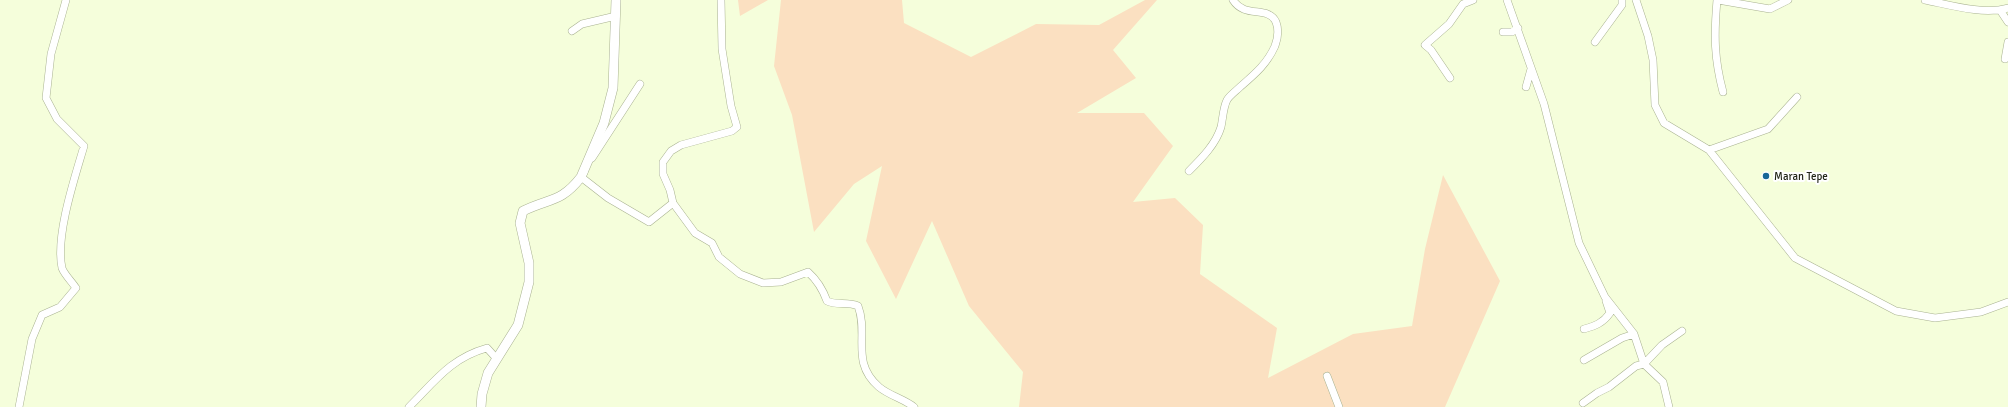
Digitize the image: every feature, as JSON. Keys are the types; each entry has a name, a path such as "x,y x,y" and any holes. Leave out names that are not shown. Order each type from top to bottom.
{"street":[{"path":"20,407 32,339 42,315 60,307 76,288 62,268 62,238 69,196 84,146 57,119 46,98 51,54 66,0"},
{"path":"581,177 604,123 613,88 616,0"},
{"path":"721,0 722,49 737,127 732,131 681,145 671,151 663,162 663,174 670,190 673,203 681,217 695,233 712,244 719,257 740,274 763,283 781,282 808,272 823,291 827,301 833,304 851,303 858,306 861,314 861,358 867,373 879,386 914,407"},
{"path":"1189,171 1207,153 1221,128 1225,105 1229,98 1264,66 1277,41 1278,31 1276,22 1272,17 1263,12 1242,10 1237,7 1233,0"},
{"path":"1450,78 1431,50 1425,45 1449,24 1463,4 1473,0"},
{"path":"1507,0 1544,104 1579,243 1605,297 1610,313 1599,324 1584,329"},
{"path":"1595,42 1622,5 1622,0"},
{"path":"1636,0 1648,36 1653,60 1654,105 1664,123 1709,150 1795,258 1896,311 1935,318 1981,312 2008,302"},
{"path":"1723,92 1716,66 1714,34 1718,0 1770,9 1788,0"},
{"path":"1925,0 1977,9 2000,10 2008,8"},
{"path":"2000,10 2008,22"},
{"path":"572,31 582,24 616,16"},
{"path":"1503,32 1512,32 1518,28"},
{"path":"2005,59 2008,42"},
{"path":"1526,87 1530,78 1531,67"},
{"path":"481,407 482,394 488,373 518,325 529,282 529,263 520,223 523,211 563,196 581,177 640,84"},
{"path":"1709,150 1768,129 1797,97"},
{"path":"581,177 608,198 649,222 673,203"},
{"path":"1605,297 1634,334 1644,364 1663,382 1669,407"},
{"path":"1583,403 1609,387 1636,366 1644,364 1662,345 1682,331"},
{"path":"1584,360 1622,338 1634,334"},
{"path":"409,407 452,363 472,352 487,348 497,359"},
{"path":"1327,376 1339,407"}],"shaded area":[{"path":"738,0 768,0 740,16"},
{"path":"781,0 902,0 904,23 971,57 1036,24 1099,25 1145,0 1157,0 1113,50 1136,78 1077,113 1144,113 1173,146 1133,202 1175,198 1203,225 1200,274 1277,328 1268,378 1353,334 1412,326 1425,249 1443,175 1500,281 1445,407 1019,407 1023,372 969,306 932,221 896,299 866,241 882,166 854,184 814,232 792,115 774,66"}],"place":[{"name":"Maran Tepe","path":"1766,176"}]}
